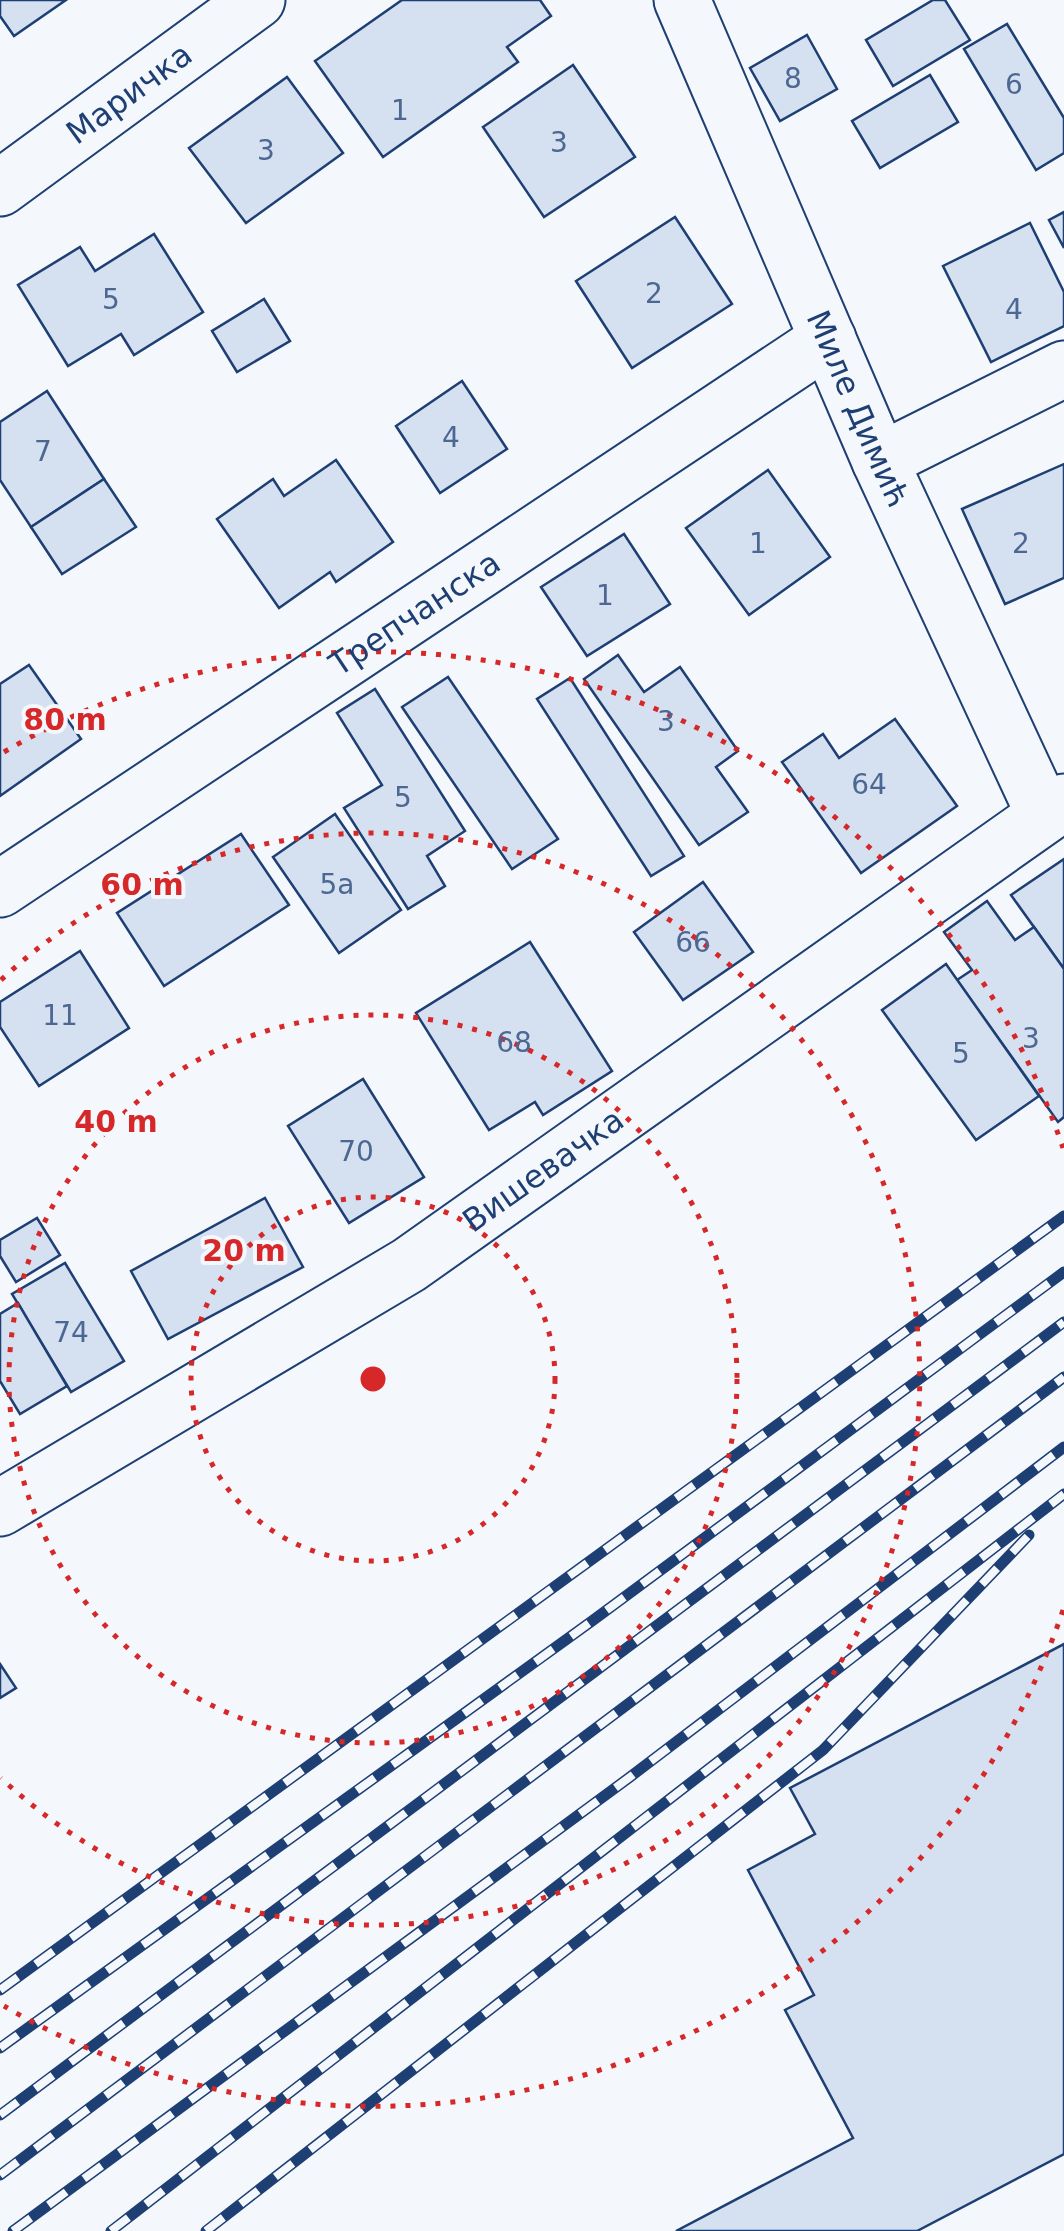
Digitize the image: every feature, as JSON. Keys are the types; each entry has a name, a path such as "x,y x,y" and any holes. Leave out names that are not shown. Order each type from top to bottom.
{"street":[{"name":"Маричка","path":"0,188 257,0"},
{"name":"Миле Димић","path":"682,0 880,461 1054,808"},
{"name":"Трепчанска","path":"0,889 828,339"},
{"path":"880,461 1064,369"},
{"name":"Вишевачка","path":"0,1508 409,1264 1054,808"}],"building":[{"path":"0,0 66,0 14,36 0,16"},
{"path":"402,0 540,0 551,16 507,47 518,62 383,157 315,61"},
{"path":"933,0 945,0 970,40 893,86 866,40"},
{"path":"1007,24 1064,118 1064,153 1036,170 964,49"},
{"path":"807,35 837,89 780,121 750,68"},
{"path":"573,65 635,157 544,217 483,127"},
{"path":"930,75 958,122 880,168 852,121"},
{"path":"287,77 343,153 246,223 189,148"},
{"path":"1064,212 1064,248 1049,220"},
{"path":"675,217 732,304 632,368 576,281"},
{"path":"1030,223 1064,292 1064,326 991,362 943,266"},
{"path":"154,234 203,312 134,355 121,334 68,366 18,285 80,247 95,271"},
{"path":"264,299 290,341 237,372 212,331"},
{"path":"462,381 507,449 440,493 396,426"},
{"path":"47,391 104,479 31,527 0,480 0,422"},
{"path":"336,460 393,542 336,582 330,572 279,608 217,519 273,479 284,496"},
{"path":"1064,464 1064,578 1005,604 962,509"},
{"path":"768,470 830,557 749,615 686,528"},
{"path":"104,479 136,527 62,574 31,527"},
{"path":"624,534 670,604 587,656 541,587"},
{"path":"618,655 644,692 680,667 738,751 716,767 748,812 699,845 584,679"},
{"path":"29,665 81,739 0,796 0,684"},
{"path":"448,677 558,839 512,869 402,707"},
{"path":"570,678 684,856 651,876 537,699"},
{"path":"375,689 465,831 427,856 445,886 408,909 344,808 382,785 337,713"},
{"path":"895,719 957,806 861,873 782,762 823,734 839,758"},
{"path":"335,814 401,910 339,953 273,857"},
{"path":"241,834 289,905 164,986 117,913"},
{"path":"1064,859 1064,969 1011,895"},
{"path":"703,882 753,952 683,1000 634,932"},
{"path":"987,901 1015,940 1034,927 1064,969 1064,1117 1058,1122 957,980 972,970 944,932"},
{"path":"530,942 612,1071 543,1115 535,1102 489,1130 416,1013"},
{"path":"80,951 129,1028 39,1086 0,1027 0,1002"},
{"path":"946,964 1039,1096 976,1140 882,1010"},
{"path":"363,1079 424,1177 349,1223 288,1126"},
{"path":"265,1198 303,1267 168,1339 131,1271"},
{"path":"37,1218 60,1255 16,1282 0,1256 0,1240"},
{"path":"65,1263 124,1361 71,1392 12,1294"},
{"path":"18,1303 67,1386 20,1414 0,1381 0,1314"},
{"path":"1064,1644 1064,2154 917,2231 676,2231 853,2138 785,2010 814,1995 748,1870 815,1834 790,1788"},
{"path":"0,1664 16,1688 0,1698"}],"railway":[{"path":"0,1990 1064,1216"},
{"path":"0,2048 592,1621 1064,1272"},
{"path":"0,2115 1064,1322"},
{"path":"0,2175 1064,1377"},
{"path":"13,2231 630,1777 1064,1447"},
{"path":"111,2231 1064,1494"},
{"path":"206,2231 823,1750 1029,1535"}]}
